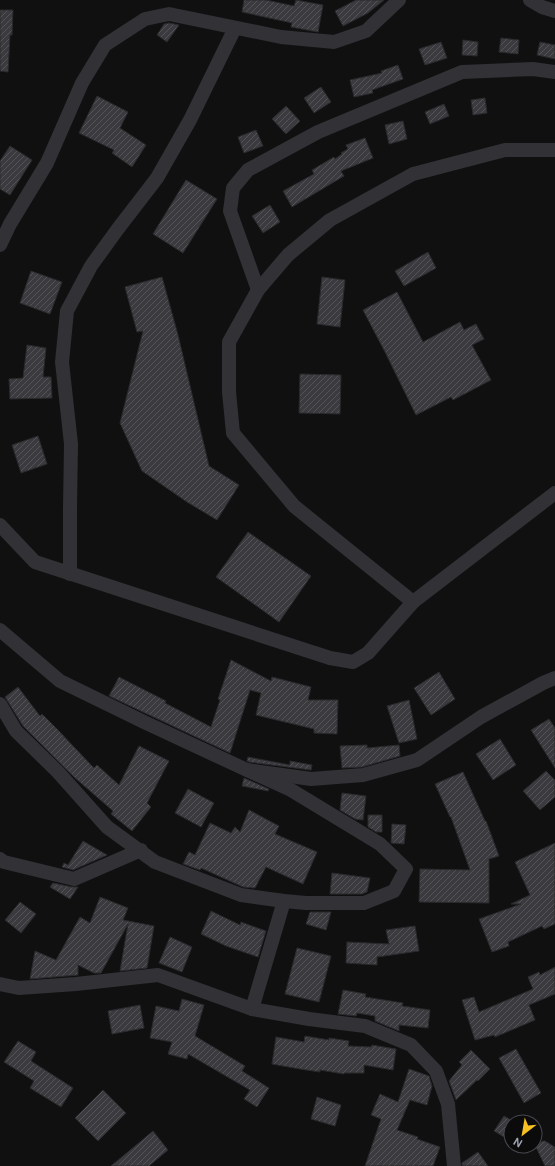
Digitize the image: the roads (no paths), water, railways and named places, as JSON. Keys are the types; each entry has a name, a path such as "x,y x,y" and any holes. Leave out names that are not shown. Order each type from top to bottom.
{"street":[{"path":"0,245 10,224 47,163 82,83 105,45 146,19 169,14 280,37 334,42 366,31 399,0"},
{"path":"530,0 542,7 555,11"},
{"path":"70,574 71,444 62,362 67,311 91,266 157,178 190,120 235,28"},
{"path":"258,290 230,211 233,188 248,170 318,132 462,72 533,69 555,72"},
{"path":"413,602 294,506 233,433 229,392 230,342 258,290 288,255 330,220 412,174 505,150 555,150"},
{"path":"0,525 35,562 330,658 353,662 368,653 413,602 555,493"},
{"path":"0,630 60,681 291,790 380,844 406,869 394,891 364,903 306,903 241,895 155,862 141,850 107,827 58,772 16,731 0,704"},
{"path":"247,770 311,778 363,774 417,760 481,717 555,678"},
{"path":"0,859 4,862 74,879 141,850"},
{"path":"252,1009 284,901"},
{"path":"0,984 18,988 26,988 158,975 252,1009 309,1019 365,1026 411,1045 436,1071 448,1104 454,1166"}]}
